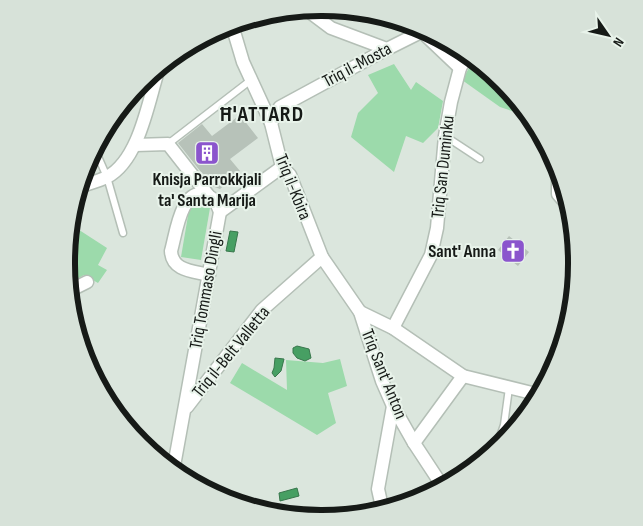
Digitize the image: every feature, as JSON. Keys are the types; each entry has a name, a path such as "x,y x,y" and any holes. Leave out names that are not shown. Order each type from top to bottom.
{"street":[{"path":"316,16 331,28 387,49"},
{"name":"Triq il-Kbira","path":"234,32 243,62 271,123 282,167 290,175 322,257 360,312"},
{"name":"Triq il-Mosta","path":"271,123 280,107 415,35"},
{"path":"448,51 463,63"},
{"name":"Triq San Duminku","path":"393,328 431,255 437,228 450,102 463,63"},
{"path":"88,184 107,177 128,158 135,145 155,81"},
{"path":"135,145 168,144 215,203"},
{"path":"215,203 282,167"},
{"path":"209,275 176,265 172,258 172,251 184,206 190,197 199,194 215,203"},
{"name":"Triq Tommaso Dingli","path":"185,409 209,275 215,203"},
{"name":"Triq il-Belt Valletta","path":"175,462 185,409 262,310 322,257"},
{"path":"76,288 88,282"},
{"path":"360,312 393,328 463,376 531,393"},
{"name":"Triq Sant' Anton","path":"360,312 382,381 393,406 439,480"},
{"path":"414,443 463,376"},
{"path":"381,502 378,489 393,406"}],"lane":[{"path":"168,144 251,80"},
{"path":"445,136 480,159"},
{"path":"99,158 107,177 123,233"},
{"path":"502,431 508,388"}],"shaded area":[{"path":"394,64 411,90 416,82 443,101 438,128 423,143 406,136 394,172 351,137 358,113 378,93 368,75"},
{"path":"470,66 507,100 517,113 500,107 462,80"},
{"path":"190,204 210,208 201,260 181,257"},
{"path":"77,229 107,248 98,265 107,270 98,283 84,275 75,280 75,247"},
{"path":"230,231 238,232 234,252 226,251"},
{"path":"297,346 309,349 311,358 305,361 297,358 293,353 293,348"},
{"path":"275,358 284,359 281,371 275,377 272,373"},
{"path":"340,359 347,386 328,393 336,423 317,435 230,383 242,363 287,390 286,360 323,363"},
{"path":"297,488 299,496 280,501 279,493"}],"building":[{"name":"Knisja Parrokkjali ta' Santa Marija","path":"240,115 258,138 230,159 240,171 220,189 212,186 178,143 202,124 212,136"},
{"name":"Sant' Anna","path":"509,236 529,252 518,266 498,250"}],"place":[{"name":"Knisja Parrokkjali ta' Santa Marija","path":"207,153"},
{"name":"Sant' Anna","path":"513,251"}],"district":[{"name":"Ħ'ATTARD","path":"262,114"}]}
